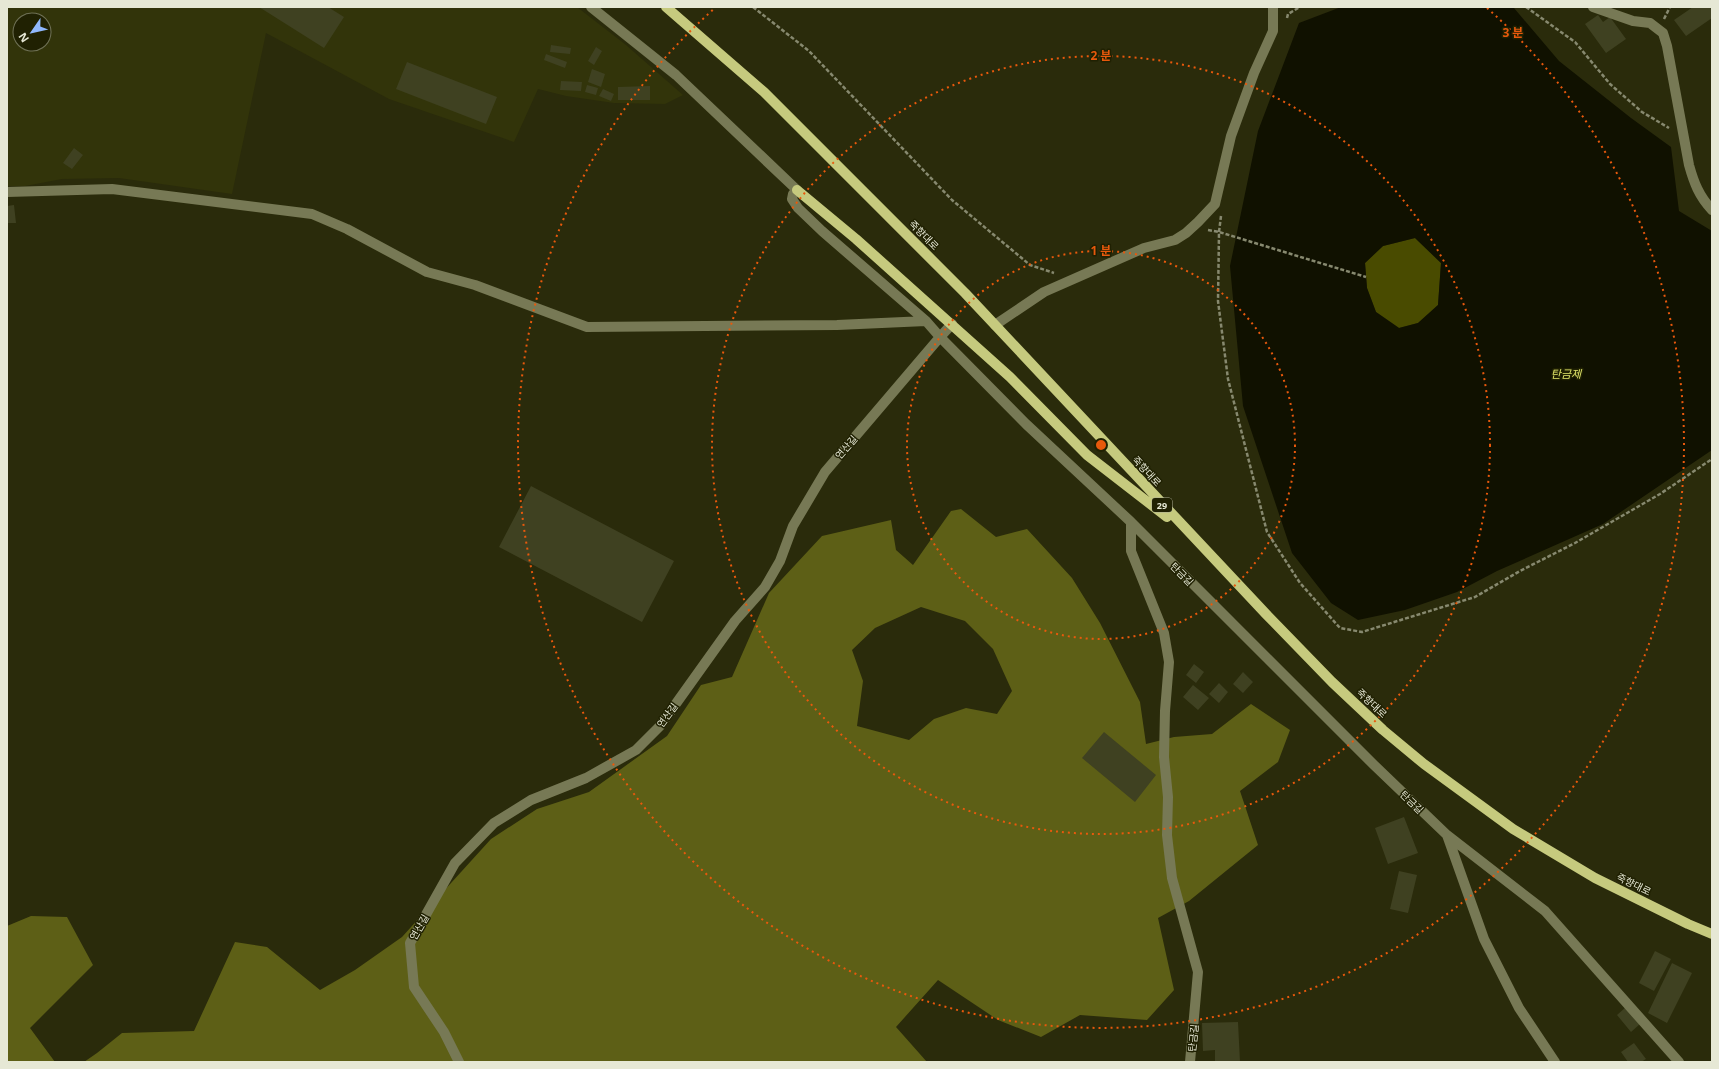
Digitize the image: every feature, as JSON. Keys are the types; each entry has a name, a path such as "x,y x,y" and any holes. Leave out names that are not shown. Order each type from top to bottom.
{"main road":[{"name":"죽향대로","path":"666,7 764,92 965,293 1190,535 1332,682 1383,730 1424,764 1513,830 1595,878 1688,924 1712,934"},
{"path":"797,190 856,239 952,324 1010,377 1087,455 1190,535"}],"street":[{"path":"592,7 676,75 797,190 793,194 792,199 798,208 822,231 926,320 940,337 1026,424 1131,522"},
{"path":"995,325 1044,292 1144,248 1175,240 1195,225 1215,204 1231,136 1254,73 1273,30 1274,7"},
{"path":"1594,7 1633,21 1650,23 1663,33 1667,46 1688,165 1700,196 1712,210"},
{"path":"7,192 112,189 312,214 348,229 427,272 475,285 587,327 837,326 926,320"},
{"name":"연산길","path":"459,1062 444,1032 414,987 410,943 455,863 494,823 531,800 586,778 636,750 660,726 735,621 765,587 780,561 793,526 825,472 952,324"},
{"name":"탄금길","path":"1131,522 1368,760 1447,836 1484,939 1519,1008 1555,1062"},
{"name":"탄금길","path":"1131,522 1131,551 1164,633 1169,662 1165,711 1164,757 1168,797 1167,835 1172,878 1198,972 1190,1062"},
{"path":"1447,836 1545,911 1679,1062"}],"path":[{"path":"753,7 809,51 952,200 1030,265 1074,279"},
{"path":"1526,7 1575,42 1610,84 1642,112 1674,132"},
{"path":"1222,211 1219,232 1218,301 1228,380 1267,532 1300,583 1340,628 1362,632 1474,596 1575,543 1660,494 1712,459"},
{"path":"1219,232 1366,277"}],"shaded area":[{"path":"7,7 577,7 626,45 683,95 665,104 614,103 566,96 538,89 514,142 389,99 266,33 232,194 119,178 62,179 25,186 7,186"},
{"path":"1415,238 1441,263 1438,305 1418,323 1399,328 1376,312 1367,288 1365,263 1383,246"},
{"path":"961,509 996,537 1027,529 1072,578 1100,623 1140,702 1146,744 1174,737 1212,734 1251,704 1290,730 1278,762 1240,791 1258,845 1189,901 1158,918 1174,990 1147,1020 1080,1015 1041,1037 998,1020 938,980 896,1027 927,1062 84,1062 122,1033 194,1031 235,942 267,947 320,990 355,970 402,937 491,839 537,809 589,792 667,736 701,685 732,677 769,593 822,536 891,520 896,550 913,565 951,511","holes":["921,607 965,621 993,649 1012,691 997,714 966,708 934,719 909,740 857,726 863,681 852,650 875,628"]},
{"path":"31,916 67,917 93,965 30,1028 55,1062 7,1062 7,926"}],"water":[{"name":"탄금제","path":"1341,7 1514,8 1559,61 1631,118 1671,147 1679,211 1712,231 1712,450 1603,524 1497,571 1457,592 1405,610 1358,620 1331,603 1292,553 1243,406 1230,266 1258,131 1299,23","holes":["1415,238 1441,263 1438,305 1418,323 1399,328 1376,312 1367,288 1365,263 1383,246"]}],"building":[{"path":"259,7 328,7 344,17 324,48"},
{"path":"1693,7 1712,7 1712,18 1686,36 1674,20"},
{"path":"1598,15 1603,22 1610,17 1626,39 1606,53 1585,24"},
{"path":"551,45 571,48 570,54 550,52"},
{"path":"596,47 602,51 594,65 588,61"},
{"path":"546,54 567,62 565,68 544,60"},
{"path":"407,62 497,97 486,124 396,89"},
{"path":"592,69 605,74 601,87 588,82"},
{"path":"561,81 582,82 581,91 560,90"},
{"path":"587,85 598,88 596,95 585,92"},
{"path":"650,86 650,100 618,100 618,87"},
{"path":"603,89 614,94 611,101 599,96"},
{"path":"74,148 83,155 72,169 63,163"},
{"path":"14,205 16,223 7,223 7,206"},
{"path":"531,486 674,561 642,622 499,547"},
{"path":"1194,664 1204,672 1196,683 1186,675"},
{"path":"1243,672 1253,682 1243,693 1233,684"},
{"path":"1219,683 1228,692 1219,703 1209,694"},
{"path":"1193,685 1209,698 1198,710 1183,697"},
{"path":"1104,732 1156,775 1135,802 1082,758"},
{"path":"1404,817 1418,853 1388,864 1375,828"},
{"path":"1399,871 1417,875 1408,913 1390,909"},
{"path":"1655,951 1671,959 1654,991 1639,983"},
{"path":"1672,963 1692,973 1667,1023 1648,1013"},
{"path":"1626,1007 1640,1024 1631,1032 1617,1015"},
{"path":"1238,1022 1240,1062 1215,1062 1215,1050 1203,1051 1202,1023"},
{"path":"1634,1043 1646,1059 1641,1062 1628,1062 1621,1052"}]}
